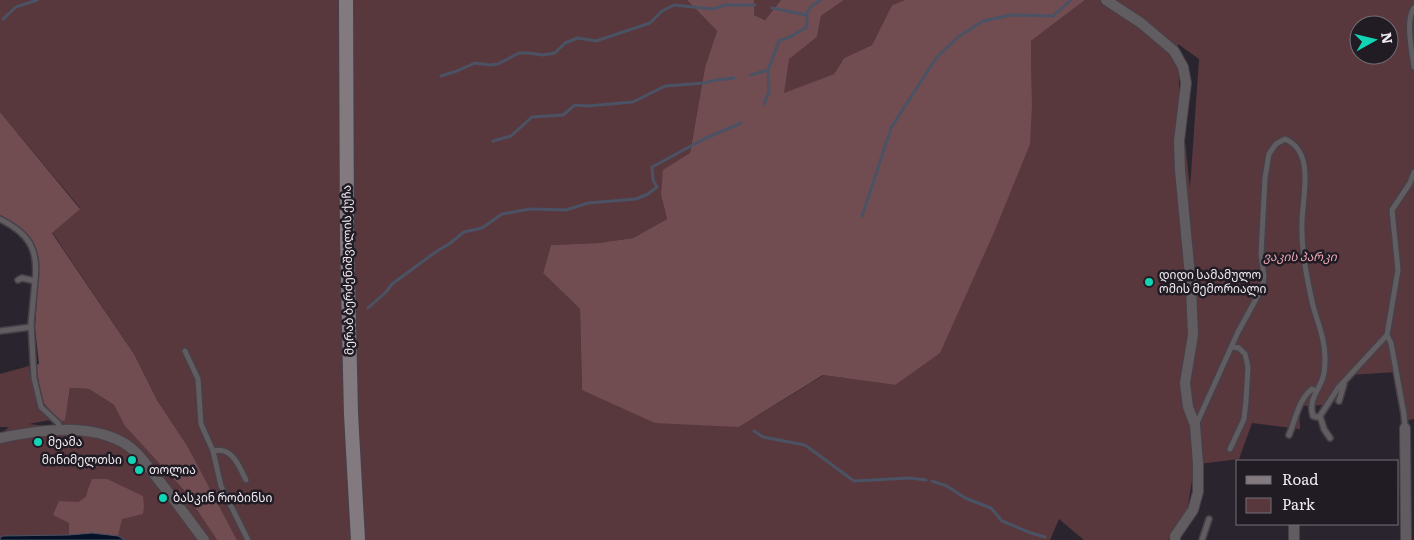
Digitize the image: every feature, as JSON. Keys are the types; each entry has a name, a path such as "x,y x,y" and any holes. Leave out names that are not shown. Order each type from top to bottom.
{"street":[{"name":"მერაბ ბერძენიშვილის ქუჩა","path":"346,0 347,238 351,414 358,540"},
{"path":"1106,0 1141,23 1174,51 1183,67 1186,83 1179,140 1179,160 1191,286 1193,335 1185,383 1188,407 1195,425 1198,492 1193,510 1175,536 1175,540"},
{"path":"1405,428 1406,540"},
{"path":"0,438 37,432 61,431 96,433 116,439 132,448 167,489 204,540"},
{"path":"1294,525 1294,540"}],"lane":[{"path":"1414,8 1410,14 1414,67"},
{"path":"1195,425 1233,347 1238,332 1262,288 1261,256 1269,154 1276,144 1285,139 1298,147 1304,171 1303,249 1325,357 1324,375 1315,391 1312,402 1313,416 1320,416"},
{"path":"1320,416 1344,381 1387,335 1398,270 1392,210 1410,184 1414,172"},
{"path":"0,219 13,226 28,239 36,258 31,327 34,378 41,407 58,423 61,431"},
{"path":"18,280 22,278 35,281"},
{"path":"0,331 31,327"},
{"path":"1387,335 1391,344 1405,428"},
{"path":"1230,449 1244,419 1248,367 1245,354 1239,348 1233,347"},
{"path":"185,352 198,379 201,424 213,452 221,486 248,540"},
{"path":"1339,401 1344,381"},
{"path":"1289,435 1301,401 1312,389 1315,391"},
{"path":"1320,416 1324,429 1330,438"},
{"path":"213,452 223,450 234,457 246,480"},
{"path":"1202,540 1210,519"}],"green space":[{"name":"ვაკის პარკი","path":"0,0 687,0 717,31 705,67 690,153 661,195 667,219 633,238 598,243 551,245 543,273 580,309 582,390 739,427 824,375 895,385 1032,105 1031,41 1085,0 1414,0 1414,419 1405,421 1396,372 1350,375 1327,405 1299,406 1300,429 1252,423 1239,459 1198,464 1194,468 1187,511 1168,540 1084,540 1059,519 1050,540 237,540 188,447 157,400 134,354 52,232 80,208 0,112","holes":["1178,44 1199,59 1190,188 1179,87"]},
{"path":"754,0 781,0 765,20 754,15"},
{"path":"844,0 905,0 892,5 872,45 844,58 834,74 783,94 788,59 817,37 821,16"},
{"path":"29,366 37,405 50,420 29,424 54,427 66,409 70,388 89,389 114,405 126,426 183,489 217,540 0,540 0,435 9,427 0,427 0,374"}],"shaded area":[{"path":"687,0 754,0 754,15 765,20 781,0 844,0 821,16 817,37 789,59 784,93 834,74 844,58 872,45 892,5 905,0 1085,0 1031,41 1032,105 1030,144 995,230 940,353 895,385 823,375 739,427 655,423 582,390 580,309 543,273 551,245 598,243 633,238 667,219 661,195 663,170 690,153 705,67 717,31"},
{"path":"0,112 80,209 52,233 134,354 157,400 188,447 237,540 217,540 183,489 125,426 114,405 89,389 70,388 65,420 59,422 42,401 36,365 39,364 35,328 39,263 29,236 11,221 0,216"},
{"path":"92,479 107,479 143,496 143,514 122,519 118,536 92,533 69,535 69,523 53,515 59,501 78,502 86,497"}],"water":[{"path":"92,533 118,536 125,540 0,540 3,536"}],"waterway":[{"path":"3,19 16,7 37,0"},
{"path":"764,104 769,92 768,70 779,41 807,27 808,11 821,0"},
{"path":"862,216 891,128 936,58 958,37 983,21 1011,15 1053,16 1071,0"},
{"path":"441,76 475,63 498,64 519,53 543,55 555,53 565,43 578,38 596,41 650,23 662,11 674,5 713,9 725,5 755,5"},
{"path":"772,8 806,15"},
{"path":"751,75 768,70"},
{"path":"493,141 511,136 532,117 563,115 575,105 588,106 633,102 665,86 704,83 734,78"},
{"path":"368,308 392,284 464,232 482,228 502,214 530,209 566,210 588,203 636,199 648,194 657,187 653,180 652,167 704,139 741,123"},
{"path":"754,431 763,437 805,445 854,481 910,478 926,480"},
{"path":"932,481 947,486 965,498 991,508 1002,521 1045,537"}],"place":[{"name":"დიდი სამამულო ომის მემორიალი","path":"1149,282"},
{"name":"მეამა","path":"38,442"},
{"name":"მინიმელთსი","path":"132,460"},
{"name":"თოლია","path":"139,470"},
{"name":"ბასკინ რობინსი","path":"163,498"}]}
